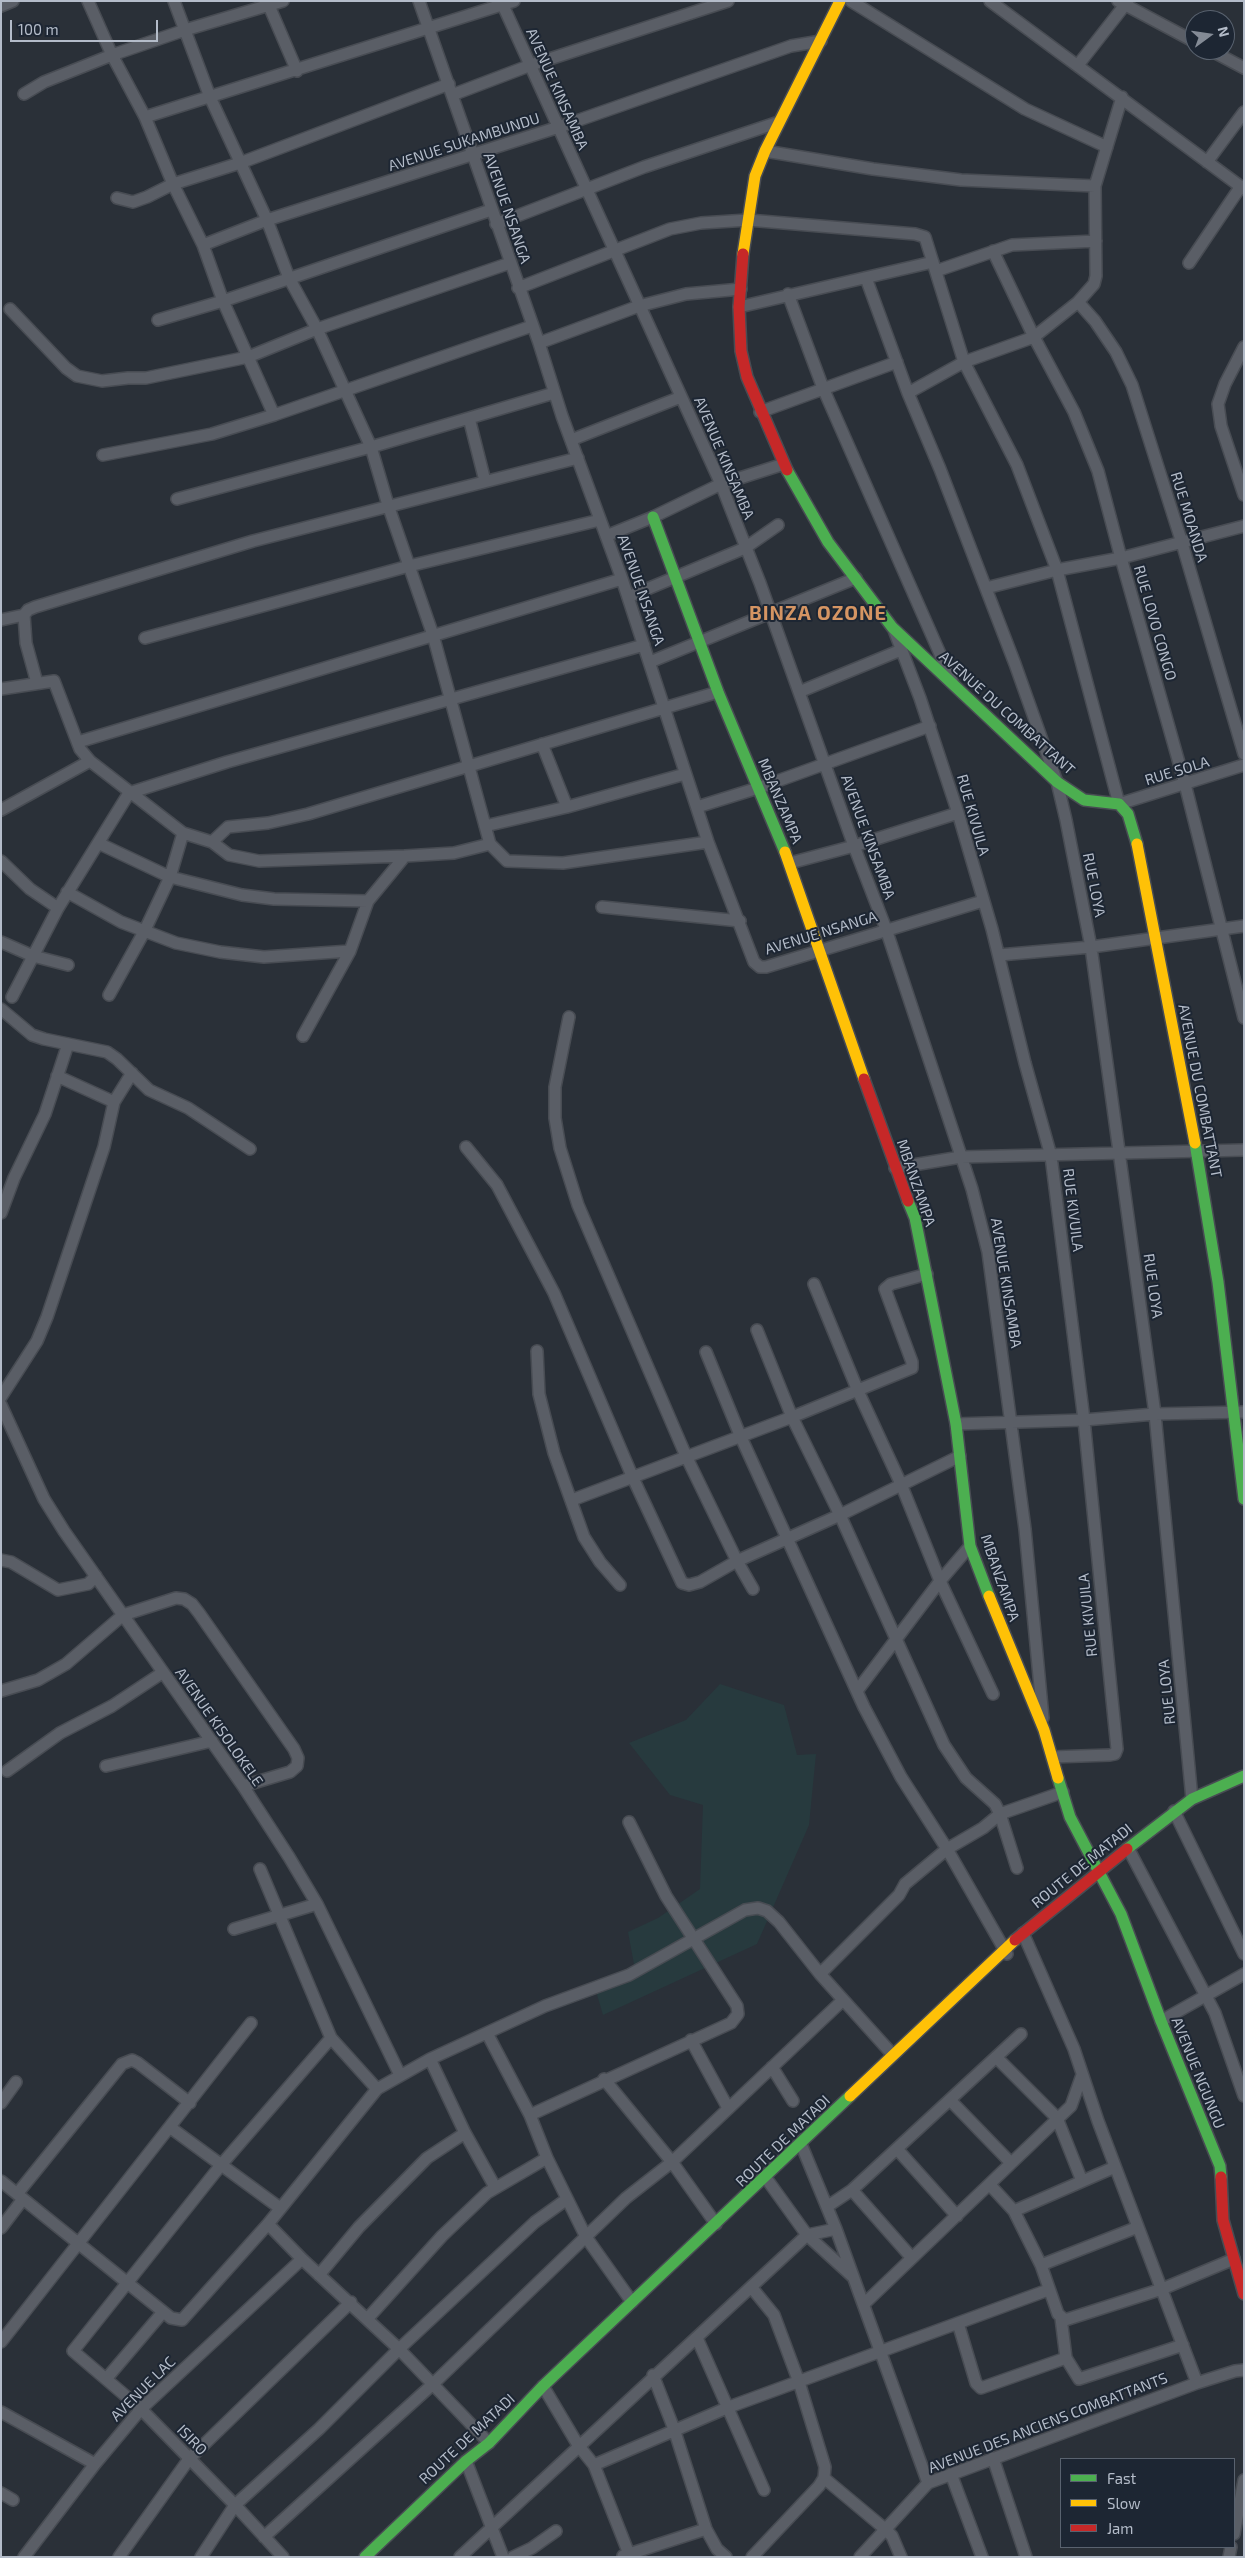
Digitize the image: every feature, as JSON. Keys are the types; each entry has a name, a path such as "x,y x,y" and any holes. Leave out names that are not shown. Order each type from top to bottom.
{"street":[{"path":"1,6 13,1"},
{"path":"88,1 112,55 145,117 173,184 203,244 223,301 274,415"},
{"path":"24,94 44,82 112,55 185,30 283,1"},
{"name":"AVENUE NSANGA","path":"419,1 554,393 622,579 708,842 740,921 754,962 760,967 819,952 886,929 983,901"},
{"path":"117,198 133,202 173,184 450,89 531,65 728,1"},
{"name":"AVENUE DU COMBATTANT","path":"840,1 779,122 755,176 748,220 739,307 741,350 747,377 760,412 784,464 828,542 892,626 956,689 1057,782 1084,800 1119,804 1128,814 1134,830 1198,1152 1240,1412 1244,1499"},
{"path":"851,1 1025,109 1107,147"},
{"path":"990,1 1242,187 1189,263"},
{"path":"176,2 210,97 266,220 289,278 317,330 371,447 388,505 433,635 452,698 490,844 507,861 563,863 708,842"},
{"path":"145,117 297,71 506,2"},
{"name":"AVENUE KINSAMBA","path":"506,2 585,189 721,484 771,614 854,846 886,929 972,1189 988,1252 1011,1423 1025,1529 1044,1730"},
{"path":"1078,65 1124,3 1185,37"},
{"path":"268,4 297,71"},
{"name":"AVENUE SUKAMBUNDU","path":"203,244 266,220 473,156 791,46 821,41"},
{"path":"1229,60 1244,68"},
{"path":"908,393 964,362 1034,337 1078,302 1094,284 1096,276 1095,186 1122,97"},
{"path":"1207,162 1244,112"},
{"path":"496,224 585,189 779,122"},
{"path":"765,151 873,169 961,180 1095,186"},
{"path":"158,320 223,301 491,210"},
{"path":"518,288 613,249 670,229 701,223 748,220 921,234 928,241 964,362 1017,465 1057,570 1119,804"},
{"path":"739,307 788,294 934,266 1021,243 1096,241"},
{"name":"RUE LOVO CONGO","path":"993,251 1034,337 1074,412 1098,471 1185,784 1244,1018"},
{"path":"10,309 66,368 77,376 102,381 146,378 248,357 317,330 510,263"},
{"name":"RUE LOYA","path":"866,278 908,393 986,588 1057,782 1091,947 1155,1414 1192,1799"},
{"path":"538,343 639,306 686,294 741,289"},
{"path":"788,294 822,388 956,689"},
{"name":"RUE MOANDA","path":"1078,302 1095,321 1116,352 1132,385 1182,543 1244,754"},
{"path":"103,455 212,434 346,392 532,326"},
{"path":"1244,347 1225,384 1218,404 1220,426 1244,495"},
{"path":"760,412 897,362"},
{"path":"178,499 371,447 554,393"},
{"path":"571,440 681,397"},
{"path":"470,418 485,481"},
{"path":"1,620 24,615 34,607 253,541 578,458"},
{"path":"606,536 653,517 721,484 784,464"},
{"name":"MBANZAMPA","path":"653,517 718,692 790,863 819,952 895,1168 915,1218 956,1424 970,1546 988,1595 1044,1730 1070,1817 1097,1872"},
{"path":"145,638 409,566 600,520"},
{"path":"628,597 745,548 778,525"},
{"path":"986,588 1057,570 1121,558 1244,526"},
{"path":"650,662 856,578"},
{"path":"78,742 622,579"},
{"path":"24,615 26,643 37,683"},
{"name":"RUE KIVUILA","path":"892,626 930,726 958,813 999,956 1025,1063 1051,1156 1084,1420 1117,1750 1115,1754 1110,1755 1052,1757"},
{"path":"12,997 67,892 129,793 452,698 644,645"},
{"path":"799,692 902,650"},
{"path":"1,689 50,681 57,685 78,742 90,761 183,833 212,842 230,855 259,861 404,856 454,853 490,844"},
{"path":"212,842 228,827 268,823 308,814 718,692"},
{"path":"697,807 758,788 930,726"},
{"path":"542,744 567,807"},
{"path":"1,810 90,761"},
{"name":"RUE SOLA","path":"1119,804 1244,765"},
{"path":"485,826 567,807 685,774"},
{"path":"790,863 854,846 958,813"},
{"path":"109,995 144,932 170,877 183,833"},
{"path":"98,843 170,877 242,895 274,899 368,901"},
{"path":"303,1036 350,951 368,901 404,856"},
{"path":"1,861 30,889 58,908"},
{"path":"67,892 121,922 176,943 220,952 264,957 350,951"},
{"path":"602,907 740,921"},
{"path":"999,956 1091,947 1244,926"},
{"path":"1,942 33,956 68,965"},
{"path":"1,1009 32,1035 107,1052 149,1090 188,1108 250,1149"},
{"path":"569,1016 554,1087 555,1118 560,1148 578,1205 597,1254 686,1456 737,1561 753,1589"},
{"path":"1,1213 14,1178 45,1114 68,1044"},
{"path":"1,1397 37,1340 47,1317 104,1147 114,1102 132,1073"},
{"path":"58,1076 114,1102"},
{"path":"466,1147 497,1186 554,1293 633,1478 682,1583 690,1585 700,1582 737,1561 840,1515 960,1456"},
{"path":"895,1168 961,1157 1244,1150"},
{"path":"572,1500 858,1391 912,1368 912,1362 885,1289 891,1284 927,1274"},
{"path":"814,1284 858,1391 901,1484 940,1581 993,1694"},
{"path":"757,1330 792,1416 954,1762 966,1778 995,1804 1017,1868"},
{"path":"537,1350 539,1394 543,1414 584,1538 600,1562 620,1585"},
{"path":"706,1352 740,1435 857,1691 901,1777 946,1849 1006,1952"},
{"name":"AVENUE KISOLOKELE","path":"1,1405 44,1499 64,1531 243,1786 317,1904 400,2074"},
{"path":"956,1424 1084,1420 1155,1414 1240,1412"},
{"path":"857,1691 940,1581 970,1546"},
{"path":"1,1560 58,1590 88,1584 96,1576"},
{"path":"1,1691 38,1680 66,1664 123,1614 176,1598 184,1598 192,1604 233,1661 294,1749 298,1758 297,1766 290,1772 243,1786"},
{"path":"7,1771 60,1733 112,1706 162,1673"},
{"path":"106,1766 212,1741"},
{"name":"ROUTE DE MATADI","path":"365,2557 466,2461 489,2443 543,2386 766,2178 893,2055 1006,1952 1023,1933 1174,1811 1192,1799 1244,1776"},
{"path":"820,1974 899,1895 905,1884 946,1849 983,1828 1000,1814 1062,1792"},
{"path":"1174,1811 1244,1954"},
{"path":"530,2114 731,2023 738,2014 738,2006 666,1896 630,1822"},
{"path":"1128,1848 1223,2031 1244,2096"},
{"path":"260,1869 331,2038 377,2089"},
{"name":"AVENUE NGUNGU","path":"1097,1872 1121,1914 1161,2021 1220,2166 1222,2220 1244,2294"},
{"path":"234,1929 317,1904"},
{"path":"1,2181 163,2312 176,2321 182,2320 268,2224 377,2089 400,2074 430,2059 488,2035 546,2006 629,1975 745,1910 758,1908 768,1911 779,1922 820,1974 893,2055"},
{"path":"1023,1933 1074,2049 1115,2167 1197,2383"},
{"path":"1161,2021 1244,1974"},
{"path":"264,2537 433,2384 626,2198 672,2162 843,2000"},
{"path":"1,2342 171,2128 251,2023"},
{"path":"828,2206 852,2190 1021,2034"},
{"path":"488,2035 530,2114 547,2158 586,2237 632,2302"},
{"path":"128,2283 221,2165 331,2038"},
{"path":"691,2040 728,2108"},
{"path":"996,2057 1057,2118 1082,2182"},
{"path":"430,2059 465,2133 495,2187"},
{"path":"1,2228 20,2197 122,2064 132,2060 138,2063 190,2103"},
{"path":"772,2067 793,2101"},
{"path":"864,2304 990,2185 1070,2106 1082,2075"},
{"path":"604,2080 672,2162 716,2224"},
{"path":"1,2103 16,2082"},
{"path":"950,2100 1011,2163"},
{"path":"171,2128 280,2208"},
{"path":"319,2274 359,2227 427,2158 465,2133"},
{"path":"801,2144 828,2206 928,2483"},
{"path":"897,2149 957,2216"},
{"path":"368,2318 442,2236 495,2187 547,2158"},
{"path":"1014,2211 1115,2167"},
{"path":"766,2178 807,2235 853,2277"},
{"path":"990,2185 1014,2211 1041,2265 1048,2290 1061,2318 1066,2358 1079,2380 1183,2345"},
{"path":"852,2190 912,2258"},
{"path":"201,2557 235,2504 319,2429 399,2349 535,2222 567,2199"},
{"path":"268,2224 302,2259 368,2318 489,2443"},
{"path":"1041,2265 1138,2227"},
{"path":"460,2557 653,2375 752,2288 807,2235 836,2229"},
{"name":"AVENUE LAC","path":"24,2557 95,2464 141,2409 302,2259"},
{"path":"1061,2318 1070,2320 1162,2289 1234,2259"},
{"name":"ISIRO","path":"128,2283 73,2351 141,2409 235,2504 283,2557"},
{"path":"752,2288 774,2315 799,2382 824,2459 824,2478 819,2486 752,2557"},
{"path":"594,2465 729,2407 1048,2290"},
{"path":"118,2557 189,2459 351,2302"},
{"path":"106,2379 163,2312"},
{"path":"958,2323 976,2383 981,2388 1066,2358"},
{"path":"697,2338 764,2490"},
{"name":"AVENUE DES ANCIENS COMBATTANTS","path":"860,2557 928,2483 1197,2383 1235,2370 1244,2370"},
{"path":"653,2375 674,2429 706,2529 717,2549 726,2557"},
{"path":"543,2386 578,2445 594,2465 625,2556 706,2529"},
{"path":"1,2412 95,2464"},
{"path":"993,2458 1026,2557"},
{"path":"466,2461 503,2557"},
{"path":"951,2474 982,2557"},
{"path":"824,2478 885,2530 895,2542 901,2557"},
{"path":"1235,2529 1244,2480"},
{"path":"1,2493 13,2500"},
{"path":"513,2557 532,2548 556,2531"}],"green space":[{"path":"720,1684 784,1705 797,1755 816,1754 809,1825 757,1944 603,2015 596,1991 636,1975 628,1932 658,1918 700,1889 703,1805 670,1795 629,1743 686,1720"}],"traffic: fast":[{"path":"787,470 828,542 892,627 1057,782 1084,800 1119,804 1128,814 1137,844"},
{"path":"653,517 718,692 785,852"},
{"path":"1195,1143 1218,1282 1244,1499"},
{"path":"908,1201 915,1218 956,1424 970,1546 989,1596"},
{"path":"1127,1849 1192,1799 1244,1776"},
{"path":"1058,1778 1070,1817 1121,1914 1161,2021 1220,2166 1221,2177"},
{"path":"365,2557 466,2461 489,2443 543,2386 850,2096"}],"traffic: slow":[{"path":"743,254 755,176 765,151 840,1"},
{"path":"1137,844 1195,1143"},
{"path":"785,852 864,1079"},
{"path":"989,1596 1044,1730 1058,1778"},
{"path":"850,2096 1015,1940"}],"traffic: jam":[{"path":"743,254 739,307 741,351 747,377 787,470"},
{"path":"864,1079 908,1201"},
{"path":"1015,1940 1127,1849"},
{"path":"1221,2177 1223,2220 1244,2294"}],"district":[{"name":"BINZA OZONE","path":"818,613"}]}
